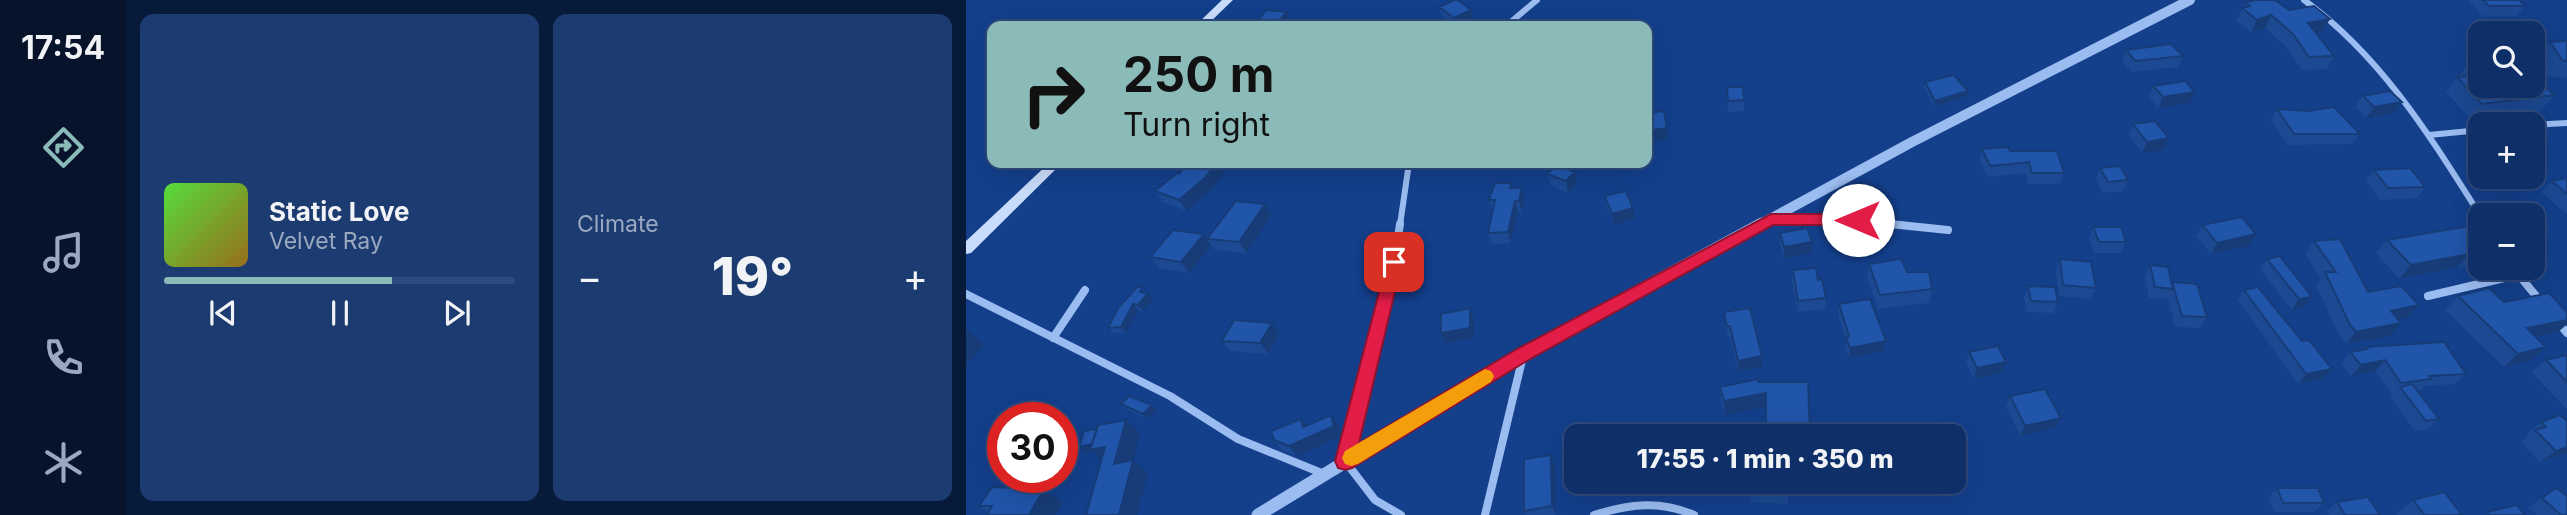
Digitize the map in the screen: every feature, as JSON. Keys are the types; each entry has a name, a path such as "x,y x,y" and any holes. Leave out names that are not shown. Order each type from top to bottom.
{"main road":[{"path":"1205,21 1228,0"},
{"path":"966,248 1051,168"}],"street":[{"path":"1512,21 1537,0"},
{"path":"1260,514 1523,354 1924,136 2190,0"},
{"path":"2304,0 2320,10 2355,41 2429,135 2472,203"},
{"path":"2545,124 2567,123"},
{"path":"2429,135 2468,131"},
{"path":"1345,461 1394,262 1408,168"},
{"path":"1771,219 1858,220 1948,230"},
{"path":"2428,296 2484,280"},
{"path":"2523,280 2567,333"},
{"path":"1053,338 1085,290"},
{"path":"966,295 1170,396 1238,439 1324,474"},
{"path":"1486,515 1523,354"},
{"path":"1345,461 1375,500 1401,515"},
{"path":"1594,515 1642,502 1666,504 1694,515"}],"building":[{"path":"1454,0 1471,10 1454,18 1439,7"},
{"path":"2275,0 2289,10 2314,6 2330,19 2308,23 2334,56 2309,57 2293,34 2271,15 2257,20 2242,8 2250,6 2245,2"},
{"path":"2483,0 2519,0 2525,6 2489,6"},
{"path":"1266,10 1287,12 1279,21 1258,21"},
{"path":"2567,41 2567,61 2562,60 2550,42"},
{"path":"2171,44 2183,56 2135,61 2126,50"},
{"path":"1954,75 1968,91 1935,101 1925,82"},
{"path":"2468,76 2468,89 2457,77"},
{"path":"2185,81 2195,92 2163,97 2153,86"},
{"path":"2545,86 2554,95 2545,96"},
{"path":"1727,87 1743,87 1744,100 1728,101"},
{"path":"2390,91 2402,102 2374,107 2363,96"},
{"path":"2476,98 2530,98 2482,104"},
{"path":"2334,107 2360,134 2294,134 2277,109 2307,111"},
{"path":"1664,111 1667,128 1652,130 1652,112"},
{"path":"2155,121 2169,138 2147,142 2133,124"},
{"path":"2008,147 2010,151 2057,151 2064,173 2032,173 2029,162 1990,166 1982,149"},
{"path":"2120,166 2128,180 2108,182 2100,168"},
{"path":"1184,168 1212,168 1205,178 1179,200 1155,191"},
{"path":"1553,168 1575,172 1566,181 1547,174"},
{"path":"2410,168 2425,187 2388,188 2374,170"},
{"path":"2567,178 2567,194 2552,181"},
{"path":"1495,183 1512,183 1510,188 1522,188 1519,201 1515,201 1508,232 1488,233 1495,200 1489,200"},
{"path":"1626,191 1633,208 1612,214 1605,196"},
{"path":"1236,201 1265,204 1239,242 1207,239"},
{"path":"2242,217 2256,234 2217,243 2202,225"},
{"path":"2468,226 2468,254 2411,265 2387,240"},
{"path":"2093,227 2121,227 2126,242 2099,242"},
{"path":"1807,228 1812,242 1784,247 1780,233"},
{"path":"1173,230 1204,234 1181,262 1150,257"},
{"path":"2340,239 2368,292 2401,286 2419,305 2391,311 2401,323 2356,332 2349,323 2325,272 2336,272 2314,241"},
{"path":"2280,256 2312,297 2299,299 2267,259"},
{"path":"1901,259 1907,272 1929,272 1932,289 1880,295 1869,264"},
{"path":"2060,259 2091,262 2096,288 2063,285"},
{"path":"2150,265 2168,267 2173,289 2155,287"},
{"path":"1816,268 1818,280 1822,279 1826,298 1798,301 1793,270"},
{"path":"2172,282 2197,284 2207,317 2182,316"},
{"path":"1138,286 1142,288 1140,292 1148,293 1138,305 1133,304 1121,327 1108,328 1118,308"},
{"path":"2028,286 2055,287 2058,302 2031,301"},
{"path":"2258,287 2302,341 2309,340 2332,369 2306,374 2244,290"},
{"path":"2489,288 2504,302 2549,293 2567,312 2567,320 2527,328 2546,347 2518,354 2458,296"},
{"path":"1870,299 1886,341 1850,348 1839,304"},
{"path":"1470,308 1470,328 1441,333 1441,314"},
{"path":"1750,308 1762,356 1738,361 1724,312"},
{"path":"1234,320 1272,323 1260,343 1222,341"},
{"path":"2444,342 2466,374 2429,376 2431,379 2401,383 2385,360 2361,365 2350,352 2367,349 2365,347"},
{"path":"1998,346 2006,362 1977,368 1969,352"},
{"path":"2567,355 2567,382 2546,360"},
{"path":"1758,379 1758,382 1808,382 1810,424 1766,424 1766,393 1724,401 1720,387"},
{"path":"2412,384 2439,419 2426,421 2400,387"},
{"path":"2045,389 2061,418 2025,426 2010,396"},
{"path":"1129,396 1152,405 1143,414 1121,404"},
{"path":"1331,415 1334,426 1289,446 1274,440 1271,431 1301,419 1303,427"},
{"path":"2560,415 2567,421 2567,447 2556,451 2535,430 2546,427 2541,422"},
{"path":"1126,420 1114,464 1133,460 1119,515 1086,515 1105,447 1090,450 1098,425"},
{"path":"1097,429 1092,444 1079,447 1084,431"},
{"path":"1551,455 1552,506 1524,511 1524,459"},
{"path":"2277,488 2318,488 2324,503 2283,503"},
{"path":"2556,488 2567,496 2567,515 2561,515 2542,498"},
{"path":"2444,492 2462,515 2425,515 2413,500"},
{"path":"988,493 1042,493 1029,515 987,515 992,506 979,506"},
{"path":"2368,497 2380,515 2345,515 2337,502"},
{"path":"2517,505 2525,515 2489,515 2487,512"}],"slow traffic":[{"path":"1351,458 1485,376"}],"route":[{"path":"1394,262 1345,461 1523,354 1771,219 1858,220"}]}
